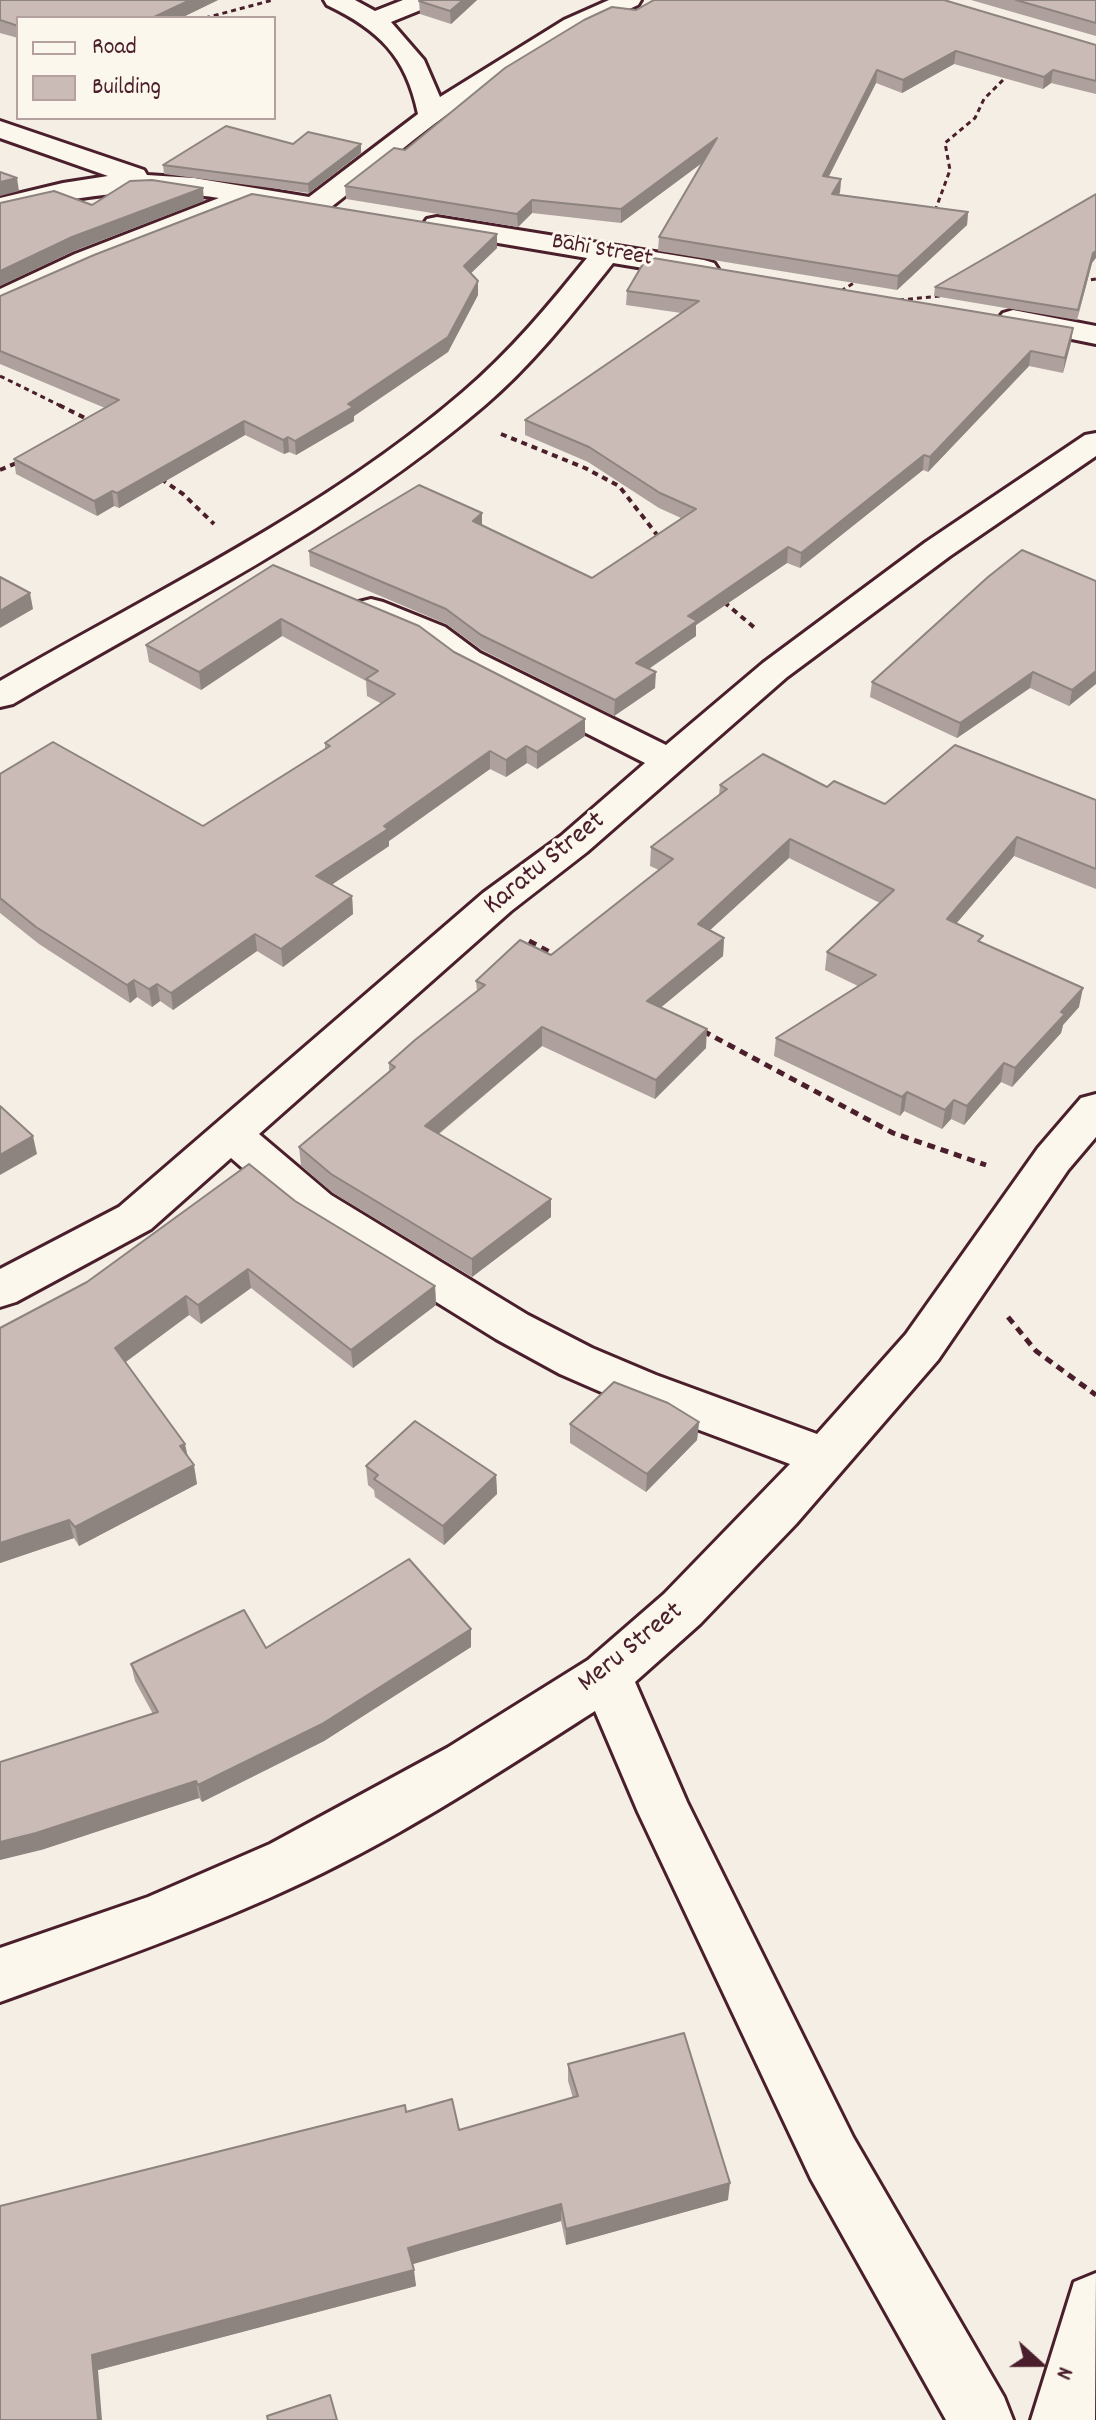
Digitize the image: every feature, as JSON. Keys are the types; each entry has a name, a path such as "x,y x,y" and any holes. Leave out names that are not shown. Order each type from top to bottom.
{"street":[{"path":"336,0 373,21 415,61 427,86 431,115"},
{"path":"373,21 424,0"},
{"path":"316,205 431,115 495,71 540,48 573,25 629,0"},
{"path":"0,129 28,160 154,183 346,210"},
{"path":"0,197 28,160"},
{"path":"0,207 44,194 93,185 154,183"},
{"path":"0,300 163,228 250,196"},
{"name":"Bahi Street","path":"407,220 729,273"},
{"path":"0,696 343,494 455,415 546,325 606,253"},
{"path":"992,315 1096,335"},
{"name":"Karatu Street","path":"0,1290 135,1218 482,917 671,762 775,670 938,549 1096,442"},
{"path":"245,554 278,569"},
{"path":"346,598 433,634 468,660 671,762"},
{"name":"Meru Street","path":"0,1975 159,1919 289,1862 466,1765 606,1676 682,1609 779,1510 922,1347 1039,1179 1096,1109"},
{"path":"233,1136 315,1206 512,1327 576,1361 639,1388 824,1457"},
{"path":"606,1676 665,1812 832,2158 981,2420"},
{"path":"1063,2420 1096,2304"}],"path":[{"path":"213,16 273,0"},
{"path":"934,213 950,170 945,143 977,117 993,88 1014,70"},
{"path":"841,291 863,277"},
{"path":"0,376 98,427"},
{"path":"455,415 585,468 619,486 661,541"},
{"path":"0,470 30,457"},
{"path":"158,477 183,494 245,554"},
{"path":"721,600 749,620 775,670"},
{"path":"482,917 564,959"},
{"path":"701,1030 893,1133 961,1159 1039,1179"},
{"path":"982,1260 997,1300 1017,1331 1049,1363 1096,1395"}],"building":[{"path":"0,0 190,0 156,16 16,16 16,25 0,20"},
{"path":"421,0 463,0 450,11"},
{"path":"654,0 944,0 1096,45 1096,81 1053,70 1044,77 956,51 903,80 877,70 823,176 841,179 832,194 968,212 898,276 659,237 717,138 621,209 532,200 517,214 345,186 394,148 405,150 505,68 584,20 612,7 636,10"},
{"path":"1016,0 1096,0 1096,23"},
{"path":"226,126 293,144 308,132 361,144 308,184 163,165"},
{"path":"0,172 17,178 0,182"},
{"path":"152,180 203,188 72,237 0,271 0,203 54,191 92,205 130,181"},
{"path":"252,194 497,234 464,266 478,281 448,337 348,404 353,407 295,441 288,437 283,440 244,421 117,493 112,491 94,501 14,459 119,400 0,351 0,296 94,255"},
{"path":"1096,194 1096,251 1078,310 935,287"},
{"path":"647,257 1073,328 1065,358 1031,351 930,457 924,455 801,553 788,547 688,616 697,621 636,663 656,672 615,700 481,635 446,609 309,551 419,485 482,513 473,521 592,578 696,509 660,493 589,447 525,420 699,301 627,291"},
{"path":"1022,550 1096,581 1096,671 1072,690 1033,672 960,723 872,682 988,577"},
{"path":"273,565 419,626 454,652 585,719 537,752 526,746 506,760 490,751 384,826 388,829 316,876 352,896 281,949 255,934 171,993 157,984 149,989 134,980 127,985 36,927 0,898 0,774 53,742 203,826 330,746 325,743 395,694 366,679 378,671 281,619 199,672 146,645"},
{"path":"0,577 30,593 0,611"},
{"path":"955,745 1096,800 1096,869 1017,837 947,919 983,936 978,941 1083,988 1061,1012 1065,1014 1015,1068 1004,1063 967,1106 954,1100 945,1110 907,1092 902,1097 776,1038 876,975 827,952 894,890 790,839 698,924 724,938 647,1001 707,1029 656,1080 542,1027 425,1126 551,1199 472,1259 331,1174 299,1147 395,1067 389,1063 415,1040 485,985 476,981 520,940 551,955 673,859 651,847 727,789 720,785 763,754 827,787 834,781 885,804"},
{"path":"0,1106 33,1136 0,1155"},
{"path":"249,1164 295,1201 435,1286 351,1350 248,1269 198,1305 186,1296 115,1348 185,1444 180,1446 194,1465 75,1527 69,1520 0,1543 0,1328 87,1282"},
{"path":"614,1382 668,1403 699,1422 647,1474 570,1424"},
{"path":"415,1421 496,1475 443,1526 374,1479 378,1475 366,1466"},
{"path":"409,1559 471,1629 322,1724 198,1785 196,1781 0,1842 0,1762 158,1712 131,1664 244,1610 266,1648"},
{"path":"684,2033 730,2183 566,2229 561,2204 408,2248 414,2270 92,2355 98,2420 0,2420 0,2206 405,2105 406,2112 452,2099 459,2130 578,2096 568,2064"},
{"path":"330,2395 337,2420 268,2420 267,2416"}]}
